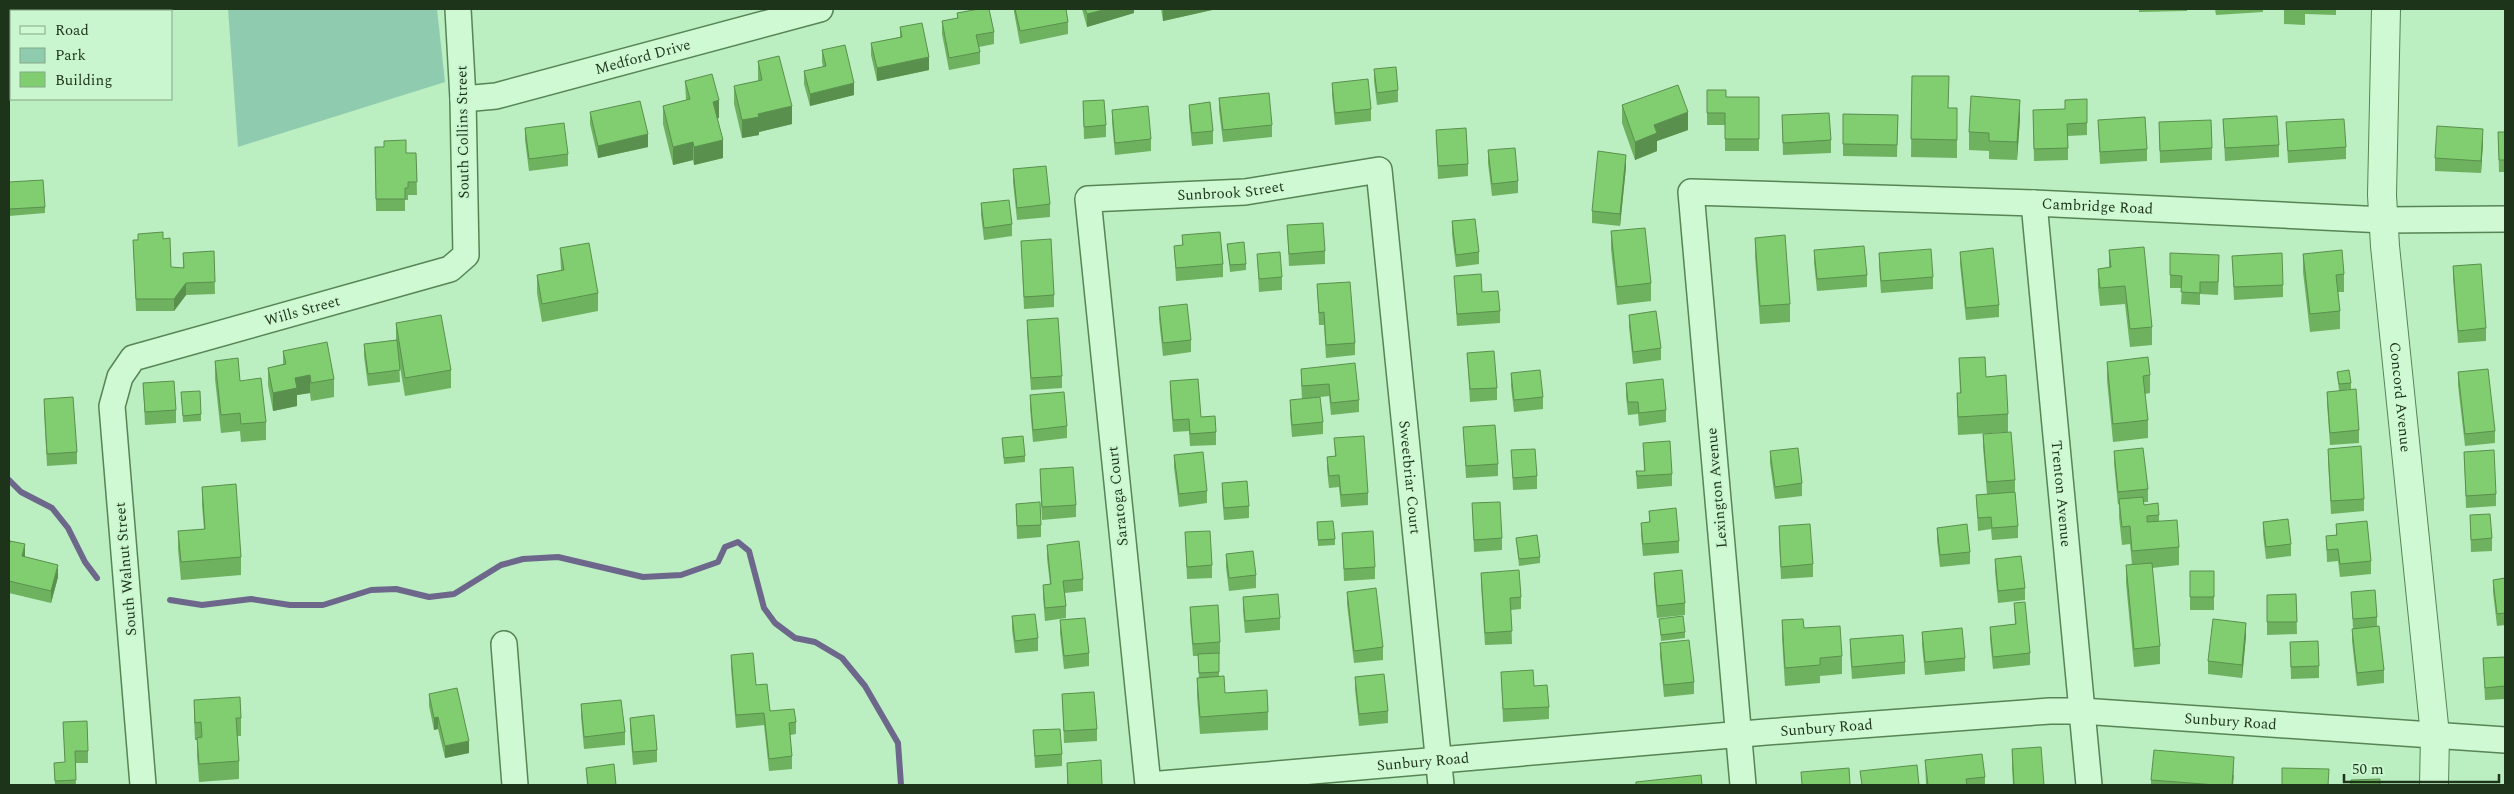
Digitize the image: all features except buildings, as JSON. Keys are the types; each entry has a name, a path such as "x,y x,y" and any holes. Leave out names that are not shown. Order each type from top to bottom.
{"street":[{"name":"South Collins Street","path":"458,9 463,99 466,255"},
{"name":"Medford Drive","path":"463,99 496,96 820,9"},
{"name":"Concord Avenue","path":"2386,9 2382,195 2435,735 2434,785"},
{"name":"Sunbrook Street","path":"1089,207 1088,199 1246,192 1379,170"},
{"name":"Sweetbriar Court","path":"1379,170 1441,785"},
{"name":"Cambridge Road","path":"1691,192 2034,203 2384,220 2505,219"},
{"name":"Lexington Avenue","path":"1691,192 1743,785"},
{"name":"Trenton Avenue","path":"2034,203 2089,785"},
{"name":"Saratoga Court","path":"1089,207 1148,785"},
{"name":"Wills Street","path":"133,358 450,269 466,255"},
{"name":"South Walnut Street","path":"133,358 120,377 112,406 143,785"},
{"path":"504,644 515,785"},
{"name":"Sunbury Road","path":"1148,785 1738,734 2041,712 2082,711 2505,740"}],"green space":[{"path":"228,9 437,9 445,82 238,147"}],"waterway":[{"path":"9,480 21,492 52,508 68,528 85,562 97,578"},
{"path":"170,600 202,605 251,599 290,605 323,605 371,590 396,589 429,597 454,594 501,565 523,559 558,557 643,577 681,575 718,562 725,547 738,542 749,551 764,608 775,623 795,638 815,642 842,658 865,686 898,743 901,785"}]}
